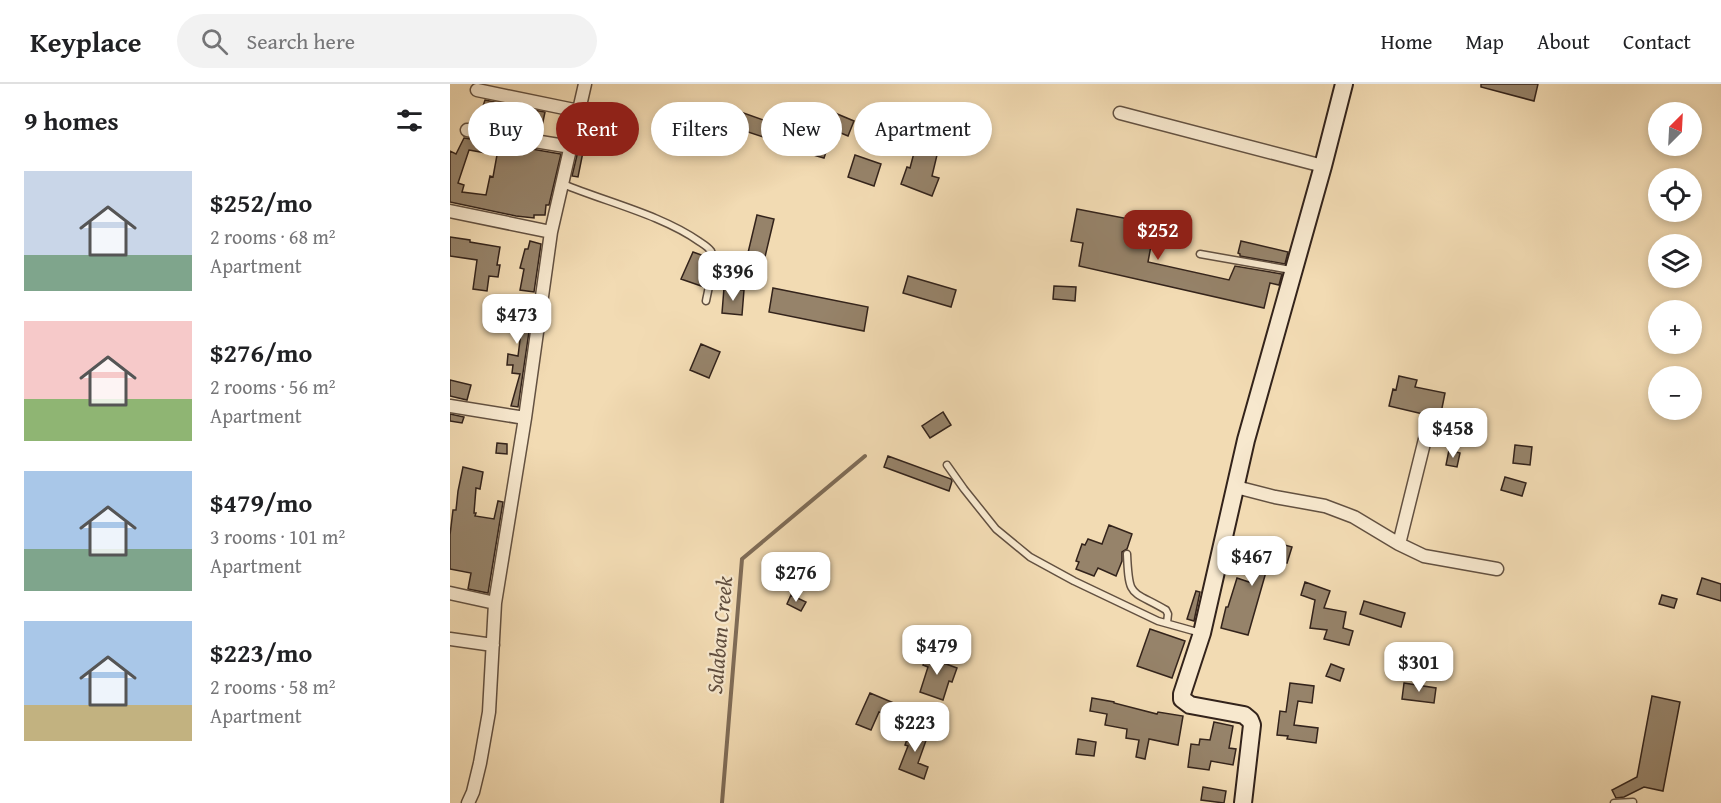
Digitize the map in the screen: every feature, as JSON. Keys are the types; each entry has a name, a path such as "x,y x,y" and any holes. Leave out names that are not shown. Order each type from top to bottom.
{"street":[{"path":"581,102 585,84"},
{"path":"1243,803 1252,725 1250,720 1244,715 1190,705 1181,698 1202,633 1246,440 1344,84"},
{"path":"477,90 556,106"},
{"path":"1120,113 1323,166"},
{"path":"467,130 556,145"},
{"path":"468,803 480,763 489,712 495,603 525,418 551,232 569,156"},
{"path":"450,211 551,232"},
{"path":"450,406 525,418"},
{"path":"1399,544 1428,427"},
{"path":"1236,487 1325,506 1354,517 1424,556 1497,569"},
{"path":"450,593 495,603"},
{"path":"450,639 494,645"}],"lane":[{"path":"562,184 669,225 692,237 711,251 713,259 706,301"},
{"path":"1200,254 1294,270"},
{"path":"948,465 996,529 1030,557 1158,621 1202,633"},
{"path":"1127,554 1128,581 1133,591 1166,610 1167,623"},
{"path":"1614,803 1633,802"}],"building":[{"path":"1481,84 1538,84 1534,101 1481,87"},
{"path":"749,115 761,119 761,136 749,132"},
{"path":"842,116 854,121 848,136 842,133"},
{"path":"464,138 468,139 468,153 458,183 464,185 462,192 486,195 490,176 493,177 497,156 544,156 544,151 561,156 545,215 534,215 534,218 516,216 450,202 450,151 456,154"},
{"path":"577,156 582,156 578,177 572,176"},
{"path":"855,156 881,164 874,186 848,177"},
{"path":"913,156 937,156 932,176 939,178 932,196 901,184 907,167 910,168"},
{"path":"1077,209 1155,224 1148,262 1229,280 1235,266 1282,274 1279,285 1270,283 1264,308 1079,266 1083,243 1071,241"},
{"path":"757,215 774,219 764,261 747,257"},
{"path":"450,237 500,247 498,277 489,276 487,291 473,289 477,260 450,256"},
{"path":"530,241 541,244 534,292 520,290 524,269 520,268 525,249 528,249"},
{"path":"1241,241 1288,252 1285,264 1240,256 1238,253"},
{"path":"693,252 707,257 704,264 707,270 704,287 681,279"},
{"path":"908,276 956,290 951,307 903,293"},
{"path":"1054,286 1076,287 1075,301 1053,299"},
{"path":"724,288 744,290 742,315 722,313"},
{"path":"773,288 868,307 864,331 769,312"},
{"path":"503,308 531,318 518,407 511,406 520,374 512,373 513,365 507,365 508,354 518,356 521,332 498,326"},
{"path":"701,344 720,352 709,378 690,370"},
{"path":"1399,376 1417,380 1415,387 1445,393 1440,418 1389,406"},
{"path":"450,380 471,385 467,400 450,396"},
{"path":"943,412 951,425 930,438 922,426"},
{"path":"450,414 464,417 462,423 450,421"},
{"path":"497,443 507,444 507,454 496,453"},
{"path":"1515,445 1532,447 1530,465 1513,463"},
{"path":"1449,450 1460,453 1457,467 1446,465"},
{"path":"888,456 951,479 949,491 884,467"},
{"path":"463,467 483,472 480,489 476,488 475,516 494,519 498,501 503,502 488,593 468,589 471,573 450,569 453,510 456,510"},
{"path":"1505,477 1526,483 1522,496 1501,490"},
{"path":"1109,525 1132,534 1127,549 1122,552 1122,561 1116,576 1098,568 1094,576 1076,569 1079,562 1076,561 1082,544 1085,545 1088,539 1102,544"},
{"path":"1259,538 1292,547 1287,563 1270,558 1248,635 1221,628 1237,578 1249,582 1256,563 1252,562"},
{"path":"1702,578 1721,584 1721,601 1697,594"},
{"path":"1305,582 1330,591 1324,608 1346,612 1343,628 1353,631 1349,645 1324,639 1327,630 1310,628 1315,600 1301,595"},
{"path":"1196,591 1200,592 1194,621 1187,619"},
{"path":"791,595 806,602 801,611 787,604"},
{"path":"1662,595 1677,599 1674,608 1659,604"},
{"path":"1364,601 1405,613 1401,627 1360,614"},
{"path":"1150,629 1185,641 1172,678 1137,666"},
{"path":"929,650 941,655 938,661 957,668 952,682 949,681 943,700 920,692 928,667 923,665"},
{"path":"1331,664 1344,669 1340,681 1326,676"},
{"path":"1290,683 1314,686 1312,703 1298,701 1294,725 1318,728 1316,743 1287,739 1288,736 1277,735 1280,711 1286,712"},
{"path":"1404,683 1436,688 1434,703 1402,699"},
{"path":"870,693 896,704 892,716 879,712 871,730 856,724"},
{"path":"1652,696 1680,702 1663,791 1644,787 1624,797 1616,798 1612,790 1637,777"},
{"path":"1092,698 1157,714 1158,712 1183,716 1178,745 1149,739 1145,759 1136,757 1139,740 1126,738 1127,729 1105,725 1107,714 1090,711"},
{"path":"1214,722 1233,726 1229,748 1236,749 1233,765 1211,761 1209,770 1188,767 1191,744 1199,745 1200,739 1210,740"},
{"path":"912,725 929,732 918,763 928,767 924,779 899,769 908,746 905,745"},
{"path":"1078,739 1096,742 1094,756 1076,754"},
{"path":"1203,787 1226,791 1224,803 1201,800"}],"waterway":[{"name":"Salaban Creek","path":"722,803 742,559 865,456"}]}
